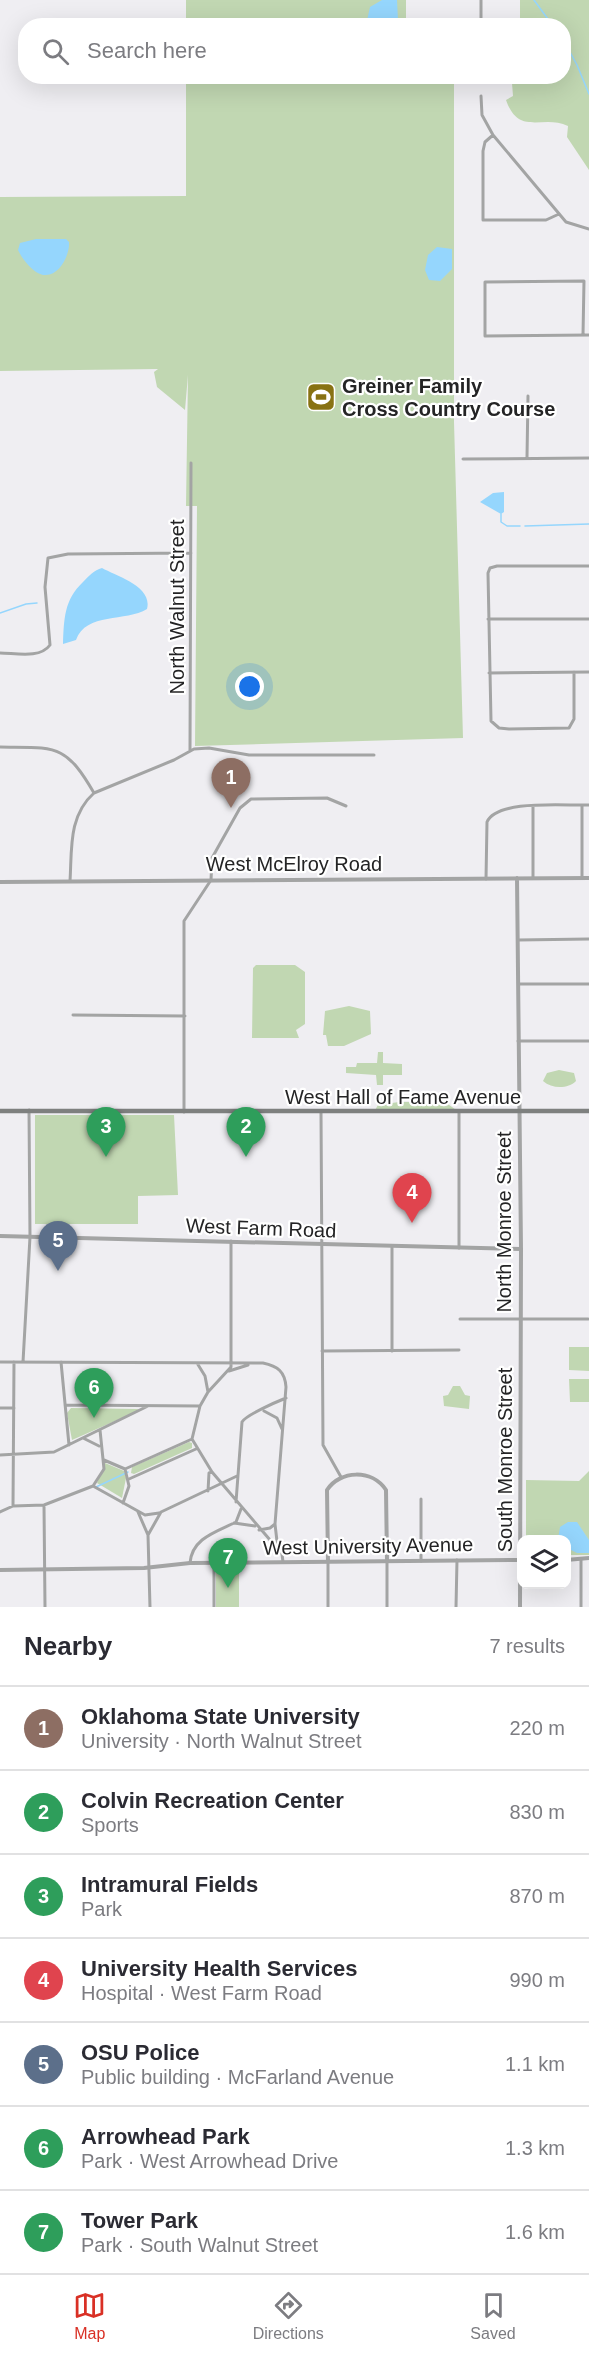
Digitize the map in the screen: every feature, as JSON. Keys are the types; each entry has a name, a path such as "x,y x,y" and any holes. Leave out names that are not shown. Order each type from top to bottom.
{"main road":[{"name":"West Hall of Fame Avenue","path":"0,1111 589,1111"}],"street":[{"path":"481,0 481,18"},
{"path":"481,96 482,115 493,135 566,222 589,229"},
{"path":"493,135 485,142 483,151 483,220 546,220 559,214"},
{"path":"583,335 584,281 485,282 485,336 589,335"},
{"path":"527,457 528,396"},
{"path":"463,459 589,458"},
{"name":"North Walnut Street","path":"190,750 191,463"},
{"path":"0,653 36,654 46,650 50,645 45,587 48,558 68,554 192,553"},
{"path":"574,672 573,723 569,728 499,728 491,721 489,714 488,573 490,568 589,566"},
{"path":"488,619 589,619"},
{"path":"489,673 589,672"},
{"path":"0,747 56,749 78,766 94,794"},
{"path":"70,881 75,820 79,810 94,794 190,750 209,748 267,756 374,755"},
{"path":"184,1112 184,921 211,880 212,858 240,808 251,799 327,798 346,806"},
{"path":"486,879 487,822 490,814 516,807 589,805"},
{"path":"533,806 533,878"},
{"path":"582,806 582,878"},
{"name":"West McElroy Road","path":"0,882 589,878"},
{"name":"North Monroe Street","path":"517,879 521,1350"},
{"path":"518,940 589,939"},
{"path":"519,984 589,984"},
{"path":"73,1015 185,1016"},
{"path":"518,1041 589,1041"},
{"path":"23,1362 30,1237 29,1110"},
{"path":"321,1112 323,1446 341,1477"},
{"path":"459,1112 459,1248"},
{"name":"West Farm Road","path":"0,1236 521,1249"},
{"path":"229,1371 231,1363 231,1241"},
{"path":"392,1246 392,1350"},
{"path":"460,1319 588,1319"},
{"path":"322,1351 459,1350"},
{"name":"South Monroe Street","path":"520,1535 521,1350"},
{"path":"0,1362 252,1363 272,1365 283,1372 286,1398 279,1499 275,1524 283,1562"},
{"path":"13,1506 14,1362"},
{"path":"61,1362 69,1444"},
{"path":"197,1363 205,1376 208,1392"},
{"path":"252,1363 229,1371 208,1392 200,1406 192,1439 212,1472 255,1526 280,1552"},
{"path":"236,1502 242,1422 250,1415 286,1398"},
{"path":"65,1405 200,1406"},
{"path":"0,1455 46,1454 100,1431 148,1406"},
{"path":"0,1408 14,1408"},
{"path":"263,1410 277,1418 282,1430"},
{"path":"0,1512 13,1506 44,1505 93,1486 104,1469 104,1460 99,1446 100,1431"},
{"path":"84,1438 99,1446"},
{"path":"125,1469 192,1439"},
{"path":"129,1479 196,1449"},
{"path":"104,1460 125,1469 129,1479 123,1503"},
{"path":"208,1491 209,1473 212,1472"},
{"path":"93,1486 138,1512 150,1516 237,1476"},
{"path":"328,1607 327,1491 332,1483 341,1477 368,1476 379,1481 386,1490 387,1607"},
{"path":"421,1499 421,1561"},
{"path":"44,1505 45,1607"},
{"path":"234,1523 241,1509"},
{"path":"138,1512 148,1535 150,1607"},
{"path":"148,1535 161,1512"},
{"path":"190,1563 191,1552 200,1540 234,1523 255,1526"},
{"path":"259,1530 270,1528 275,1524"},
{"path":"581,1559 581,1607"},
{"path":"571,1560 589,1559"},
{"path":"456,1607 457,1560"},
{"name":"West University Avenue","path":"0,1570 148,1568 190,1563 517,1560"},
{"path":"214,1563 214,1607"},
{"name":"South Monroe Street","path":"520,1589 520,1607"}],"green space":[{"path":"186,0 406,0 406,18 186,18"},
{"path":"520,0 589,0 589,170 567,137 568,126 559,123 525,121 511,111 506,100 513,96 512,84 571,84 571,18 520,18"},
{"name":"Greiner Family Cross Country Course","path":"186,84 454,84 454,422 463,738 195,746 197,506 186,506 188,375 185,410 157,387 154,372 158,369 0,371 0,197 186,196"},
{"path":"256,965 295,965 305,972 305,1024 296,1030 299,1038 252,1038 253,968"},
{"path":"349,1006 370,1011 371,1034 344,1046 328,1046 326,1035 323,1035 325,1011"},
{"path":"378,1052 383,1052 383,1063 402,1064 402,1075 383,1075 383,1085 377,1085 376,1075 346,1073 346,1067 356,1067 357,1063 377,1063"},
{"path":"559,1070 574,1073 576,1081 569,1086 560,1087 551,1086 543,1081 547,1073"},
{"path":"399,1102 445,1102 459,1112 374,1112 378,1105"},
{"path":"35,1115 174,1115 178,1195 138,1196 138,1224 35,1224"},
{"path":"569,1347 589,1347 589,1371 569,1370"},
{"path":"569,1379 589,1379 589,1402 570,1402"},
{"path":"453,1386 460,1386 465,1395 470,1396 469,1409 444,1406 443,1396 448,1395"},
{"path":"71,1408 140,1410 72,1440 67,1413"},
{"path":"189,1442 192,1443 192,1448 134,1474 131,1473 132,1467"},
{"path":"105,1463 124,1471 126,1478 122,1498 97,1483"},
{"path":"589,1471 589,1555 571,1555 571,1535 526,1535 526,1480 579,1481"},
{"path":"239,1565 239,1607 216,1607 216,1566"}],"water":[{"path":"382,0 397,0 398,18 368,18 370,7"},
{"path":"36,239 66,239 69,242 68,252 56,272 46,275 38,273 26,262 18,250 20,243"},
{"path":"437,247 452,249 452,269 440,281 429,280 425,270 428,255"},
{"path":"504,492 504,512 501,514 480,502 493,493"},
{"path":"102,568 139,588 147,601 147,609 97,621 81,631 76,640 63,644 65,618 72,596 90,575"},
{"path":"568,1522 577,1522 589,1540 589,1553 577,1553 571,1550 571,1535 559,1535 560,1527"}],"waterway":[{"path":"534,0 547,18"},
{"path":"571,54 589,94"},
{"path":"501,514 501,522 507,526 520,526"},
{"path":"525,526 589,524"},
{"path":"0,613 26,604 37,603"},
{"path":"96,1487 128,1472"}],"place":[{"name":"Greiner Family Cross Country Course","path":"321,397"},
{"name":"Oklahoma State University","path":"231,808"},
{"name":"Intramural Fields","path":"106,1157"},
{"name":"Colvin Recreation Center","path":"246,1157"},
{"name":"University Health Services","path":"412,1223"},
{"name":"OSU Police","path":"58,1271"},
{"name":"Arrowhead Park","path":"94,1418"},
{"name":"Tower Park","path":"228,1588"}]}
